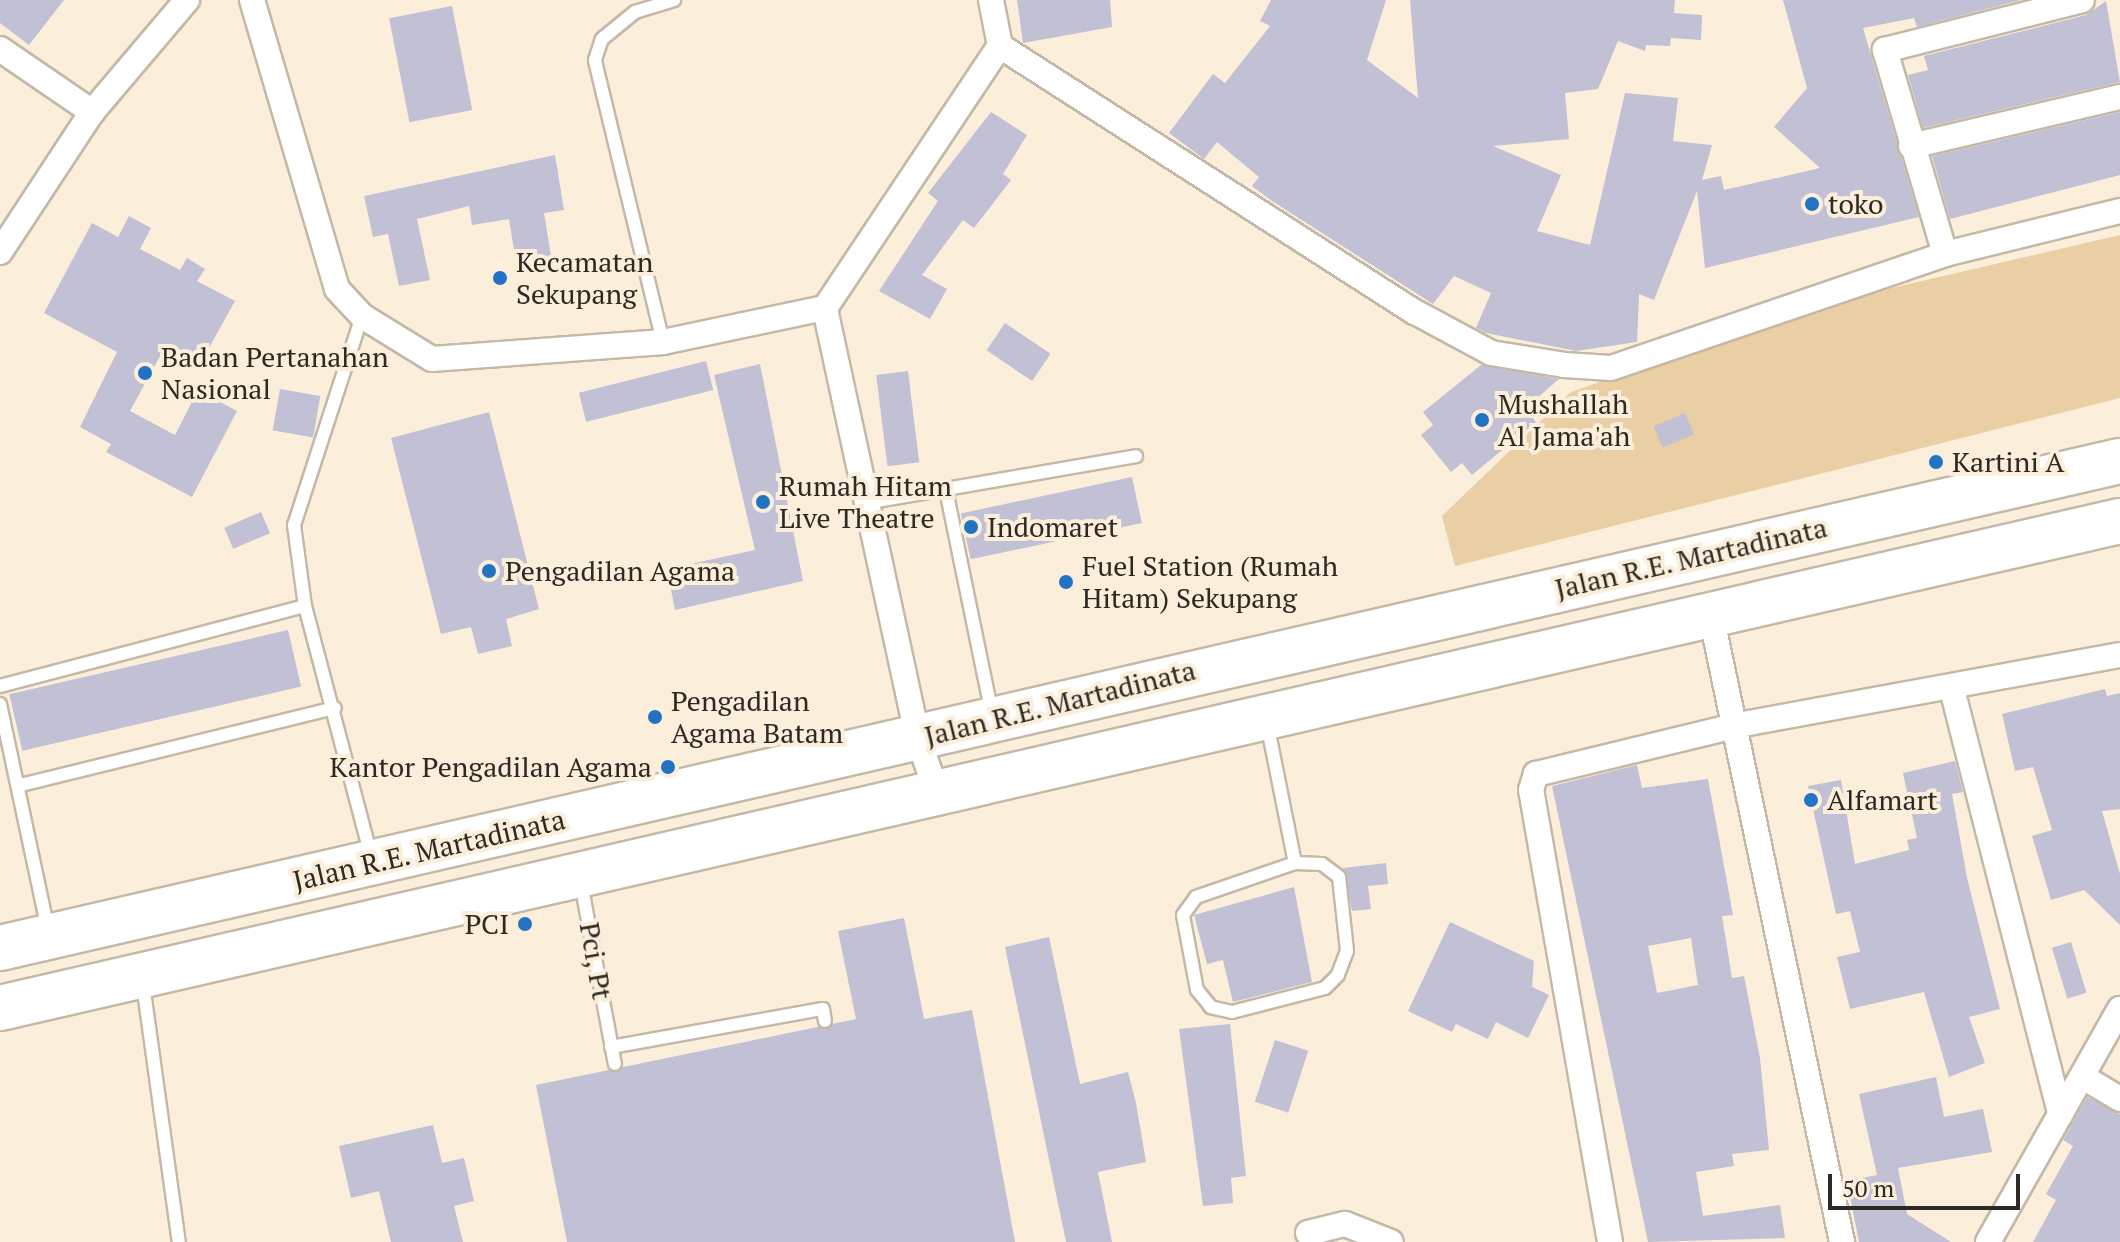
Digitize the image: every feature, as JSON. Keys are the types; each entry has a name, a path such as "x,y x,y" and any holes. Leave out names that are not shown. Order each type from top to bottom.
{"highway":[{"name":"Jalan R.E. Martadinata","path":"0,948 918,739 992,715 2120,461"},
{"name":"Jalan R.E. Martadinata","path":"0,1008 1267,720 2120,521"}],"street":[{"path":"0,252 92,112 187,0"},
{"path":"252,0 337,289 362,316 432,359 663,342 825,308 1000,46 991,0"},
{"path":"1945,254 1885,50 2082,0"},
{"path":"1000,46 1491,353 1611,368 1945,254 2120,211"},
{"path":"0,49 92,112"},
{"path":"1911,146 2120,97"},
{"path":"825,308 871,502 918,739 938,795"},
{"path":"1711,615 1738,725 1842,1242"},
{"path":"1610,1242 1531,790 1550,766 1738,725 1952,689 2120,655"},
{"path":"1952,689 2060,1114"},
{"path":"1988,1242 2120,1009"},
{"path":"2083,1077 2120,1099"},
{"path":"1308,1233 1345,1224 1391,1242"}],"lane":[{"path":"663,342 595,60 602,39 635,12 674,0"},
{"path":"362,316 295,505 305,606 335,708 372,863"},
{"path":"871,502 1136,456"},
{"path":"946,490 992,715"},
{"path":"0,686 305,606"},
{"path":"0,704 21,785 49,937"},
{"path":"21,785 335,708"},
{"path":"1267,720 1295,863"},
{"path":"1295,863 1322,864 1339,877 1347,951 1338,975 1325,988 1232,1012 1211,1007 1197,990 1183,915 1205,894 1295,863"},
{"name":"Pci, Pt","path":"580,876 615,1064"},
{"path":"142,976 179,1242"},
{"path":"611,1047 823,1009 825,1021"},
{"path":"707,1031 710,1045"}],"shaded area":[{"path":"2120,235 2120,398 1455,566 1442,516 1571,392 1840,300"}],"building":[{"path":"0,0 64,0 29,45 0,23"},
{"path":"1017,0 1110,0 1112,27 1023,43"},
{"path":"1271,0 1386,0 1367,60 1418,98 1410,0 1675,0 1674,13 1702,15 1701,40 1671,38 1670,46 1646,45 1645,51 1618,41 1598,89 1565,93 1569,139 1493,146 1561,175 1537,231 1590,245 1625,93 1678,98 1673,141 1712,145 1702,180 1721,176 1724,190 1820,168 1774,127 1807,88 1783,0 2021,0 1917,27 1914,18 1863,28 1919,217 1705,268 1697,191 1654,300 1639,294 1637,342 1576,351 1486,333 1476,328 1491,293 1454,276 1433,304 1252,186 1259,177 1217,142 1204,159 1169,133 1213,74 1225,83 1270,26 1260,21"},
{"path":"2106,1 2120,82 1923,128 1908,75 1928,70 1924,56 2086,15"},
{"path":"452,6 472,110 409,122 389,18"},
{"path":"991,112 1027,135 1003,174 1011,180 974,228 963,220 922,275 947,289 930,319 879,291 938,201 928,193"},
{"name":"toko","path":"2120,112 2120,175 1950,219 1932,156"},
{"path":"555,155 564,210 544,213 551,256 516,262 509,219 472,225 469,206 417,219 430,280 399,286 388,234 373,237 364,196"},
{"path":"129,216 151,228 140,249 180,270 187,258 205,269 197,281 235,301 200,364 166,345 130,411 175,435 198,390 237,411 192,497 106,452 111,444 80,427 117,352 44,313 92,223 118,237"},
{"path":"1005,323 1051,354 1032,381 987,350"},
{"path":"706,361 713,390 586,422 579,393"},
{"path":"760,364 803,581 675,610 667,569 755,550 714,375"},
{"name":"Mushallah Al Jama'ah","path":"1481,365 1559,379 1536,399 1543,408 1532,417 1536,422 1472,475 1462,463 1451,472 1421,435 1433,425 1423,412"},
{"path":"908,371 919,462 887,466 876,375"},
{"path":"280,389 320,396 313,437 273,430"},
{"path":"489,412 539,609 506,619 512,646 478,654 471,627 441,634 391,438"},
{"path":"1685,413 1694,434 1663,447 1654,426"},
{"path":"1132,477 1142,523 971,559 961,513"},
{"path":"261,512 270,533 233,549 224,528"},
{"path":"288,630 301,687 22,751 9,694"},
{"path":"2105,689 2107,696 2120,693 2120,809 2102,811 2120,874 2120,925 2084,890 2051,900 2032,836 2052,830 2033,767 2015,771 2002,714"},
{"path":"1955,761 1963,792 1952,794 1967,878 2000,1009 1969,1017 1985,1063 1949,1077 1924,992 1850,1009 1837,957 1860,952 1850,911 1836,914 1808,786 1841,780 1855,864 1909,850 1907,840 1917,838 1903,773"},
{"path":"1637,765 1642,788 1708,779 1733,915 1722,916 1732,978 1744,976 1760,1058 1769,1150 1732,1154 1734,1166 1696,1172 1703,1216 1780,1205 1785,1238 1648,1242 1552,786","holes":["1691,938 1698,985 1657,993 1648,946"]},
{"path":"1386,863 1388,884 1368,886 1371,909 1352,911 1343,868"},
{"path":"1294,887 1312,982 1233,1002 1223,960 1207,964 1194,915"},
{"path":"904,918 924,1019 972,1010 1015,1242 567,1242 536,1085 856,1019 838,931"},
{"path":"1450,922 1534,961 1532,987 1549,995 1528,1038 1496,1022 1488,1039 1456,1024 1452,1032 1408,1011"},
{"path":"1049,937 1080,1084 1128,1072 1136,1103 1146,1162 1098,1172 1112,1242 1066,1242 1005,947"},
{"path":"2071,942 2086,993 2067,999 2052,948"},
{"path":"1230,1024 1246,1176 1231,1178 1233,1203 1203,1206 1179,1029"},
{"path":"1275,1040 1308,1051 1288,1113 1255,1102"},
{"path":"1936,1077 1944,1117 1983,1109 1992,1152 1898,1168 1907,1214 1951,1242 1859,1242 1847,1181 1877,1175 1859,1094"},
{"path":"2087,1097 2120,1114 2120,1242 2033,1242 2056,1200 2046,1194 2073,1146 2063,1140"},
{"path":"433,1125 442,1163 464,1158 474,1201 454,1206 463,1242 391,1242 379,1191 351,1198 339,1146"}],"place":[{"name":"toko","path":"1812,204"},
{"name":"Kecamatan Sekupang","path":"500,278"},
{"name":"Badan Pertanahan Nasional","path":"145,373"},
{"name":"Mushallah Al Jama'ah","path":"1482,420"},
{"name":"Kartini A","path":"1936,462"},
{"name":"Rumah Hitam Live Theatre","path":"763,502"},
{"name":"Indomaret","path":"971,527"},
{"name":"Pengadilan Agama","path":"489,571"},
{"name":"Fuel Station (Rumah Hitam) Sekupang","path":"1066,582"},
{"name":"Pengadilan Agama Batam","path":"655,717"},
{"name":"Kantor Pengadilan Agama","path":"668,767"},
{"name":"Alfamart","path":"1811,800"},
{"name":"PCI","path":"525,924"}]}
